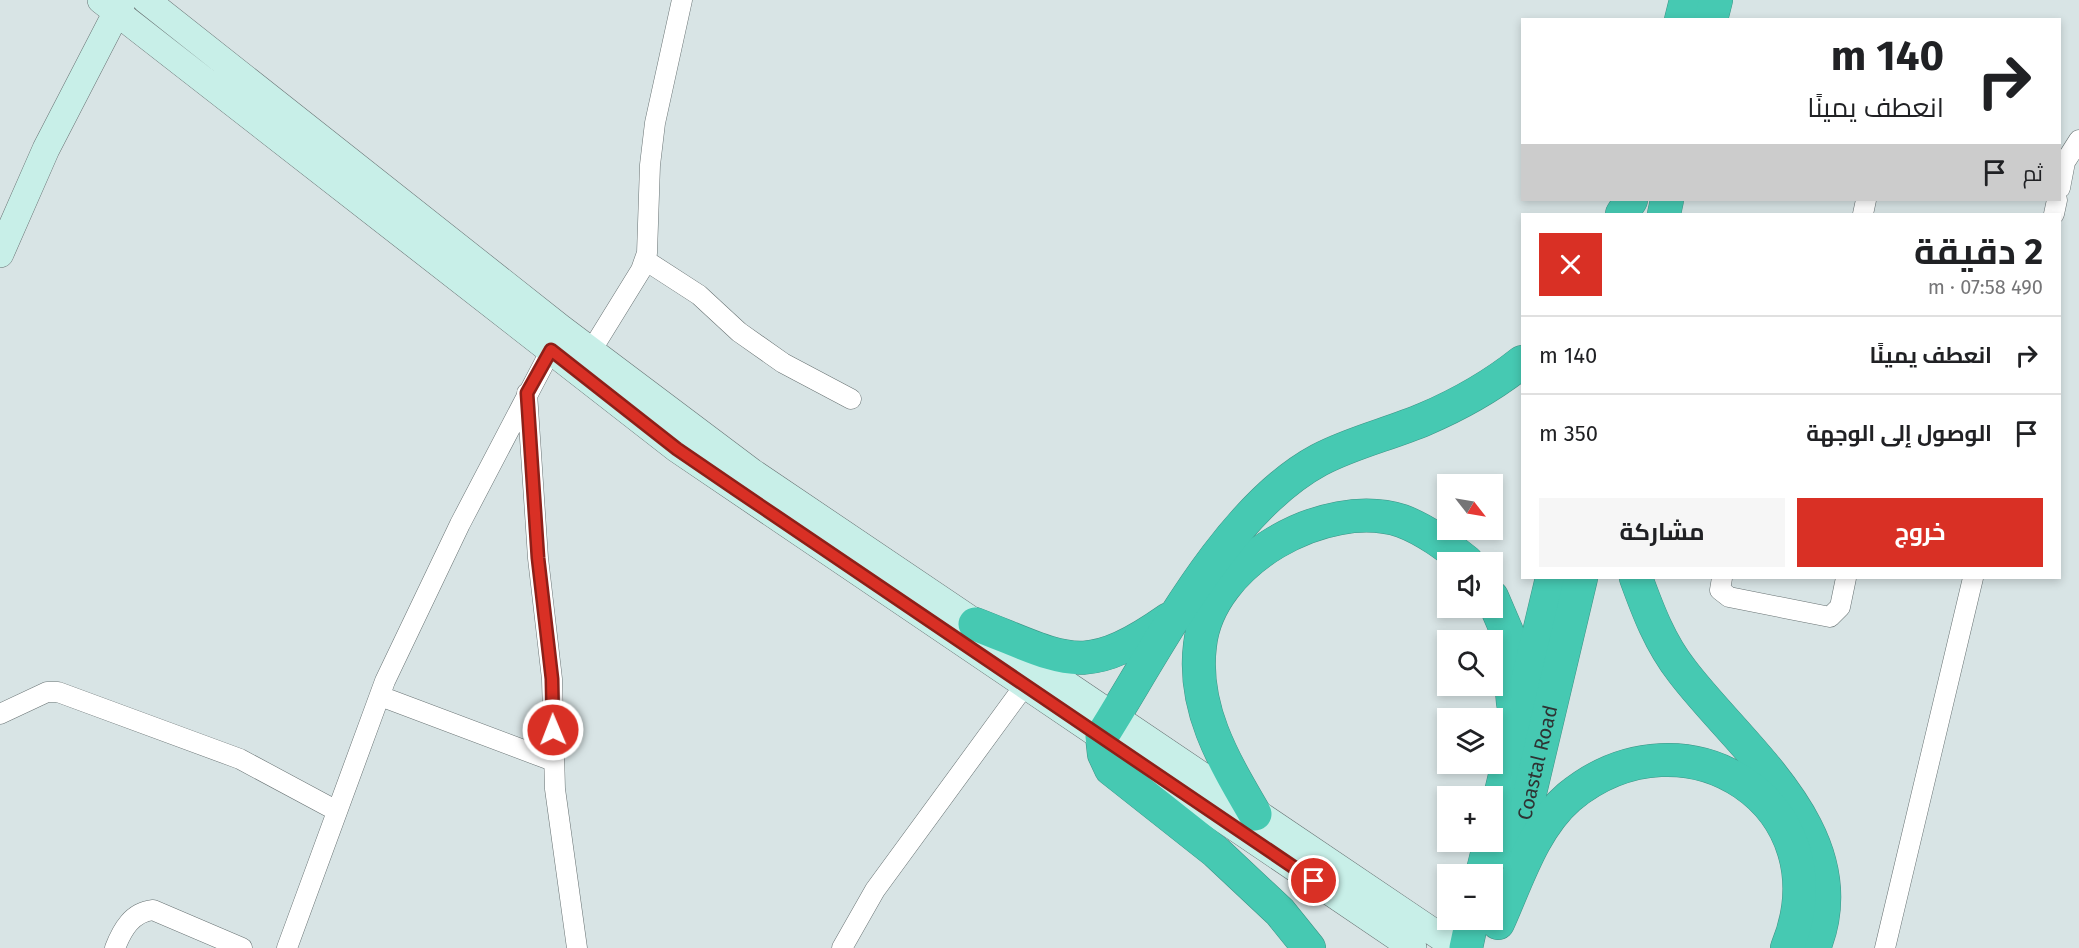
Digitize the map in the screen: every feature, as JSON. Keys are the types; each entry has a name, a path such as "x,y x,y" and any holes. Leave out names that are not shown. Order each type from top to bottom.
{"highway":[{"path":"1682,18 1686,0"},
{"path":"1712,18 1716,0"},
{"path":"1309,948 1280,912 1216,852 1111,769 1104,754 1108,726 1178,612 1252,512 1282,484 1318,461 1358,442 1423,420 1481,392 1521,363"},
{"path":"1255,814 1220,754 1204,710 1200,644 1206,622 1231,577 1264,549 1300,529 1341,518 1367,517 1401,521 1436,538 1454,552"},
{"name":"Coastal Road","path":"1503,786 1552,579"},
{"name":"Coastal Road","path":"1503,873 1581,579"},
{"path":"1636,579 1653,624 1670,655 1783,788 1804,823 1819,860 1823,897 1818,938 1814,948"},
{"path":"975,624 1059,656 1079,660 1100,657 1137,641 1178,612"},
{"path":"1501,618 1507,632 1517,728"},
{"path":"1503,902 1547,821 1570,797 1604,776 1635,763 1657,759 1698,761 1739,778 1755,792 1781,823 1791,841 1799,877 1799,905 1787,948"},
{"name":"Coastal Road","path":"1466,948 1488,930"}],"main road":[{"path":"146,0 591,351 752,472 975,624 1108,726 1402,941"},
{"path":"0,254 113,4 325,177 677,449 1025,685 1108,726 1255,814 1457,948"}],"street":[{"path":"591,351 613,318 645,260 655,123 682,0"},
{"path":"2061,183 2065,162 2079,140"},
{"path":"645,260 699,295 740,332 783,363 851,399"},
{"path":"287,948 380,696 415,616 551,350"},
{"path":"527,393 538,558 552,679 553,761 576,948"},
{"path":"1722,579 1720,590 1729,597 1830,617 1840,607 1846,579"},
{"path":"1885,948 1973,579"},
{"path":"842,948 875,890 1025,685"},
{"path":"0,714 47,692 58,692 240,759 337,811"},
{"path":"380,696 553,761"},
{"path":"115,948 130,920 141,911 153,910 242,948"}],"route":[{"path":"553,730 552,679 538,558 527,393 551,350 677,449 1314,881"}]}
